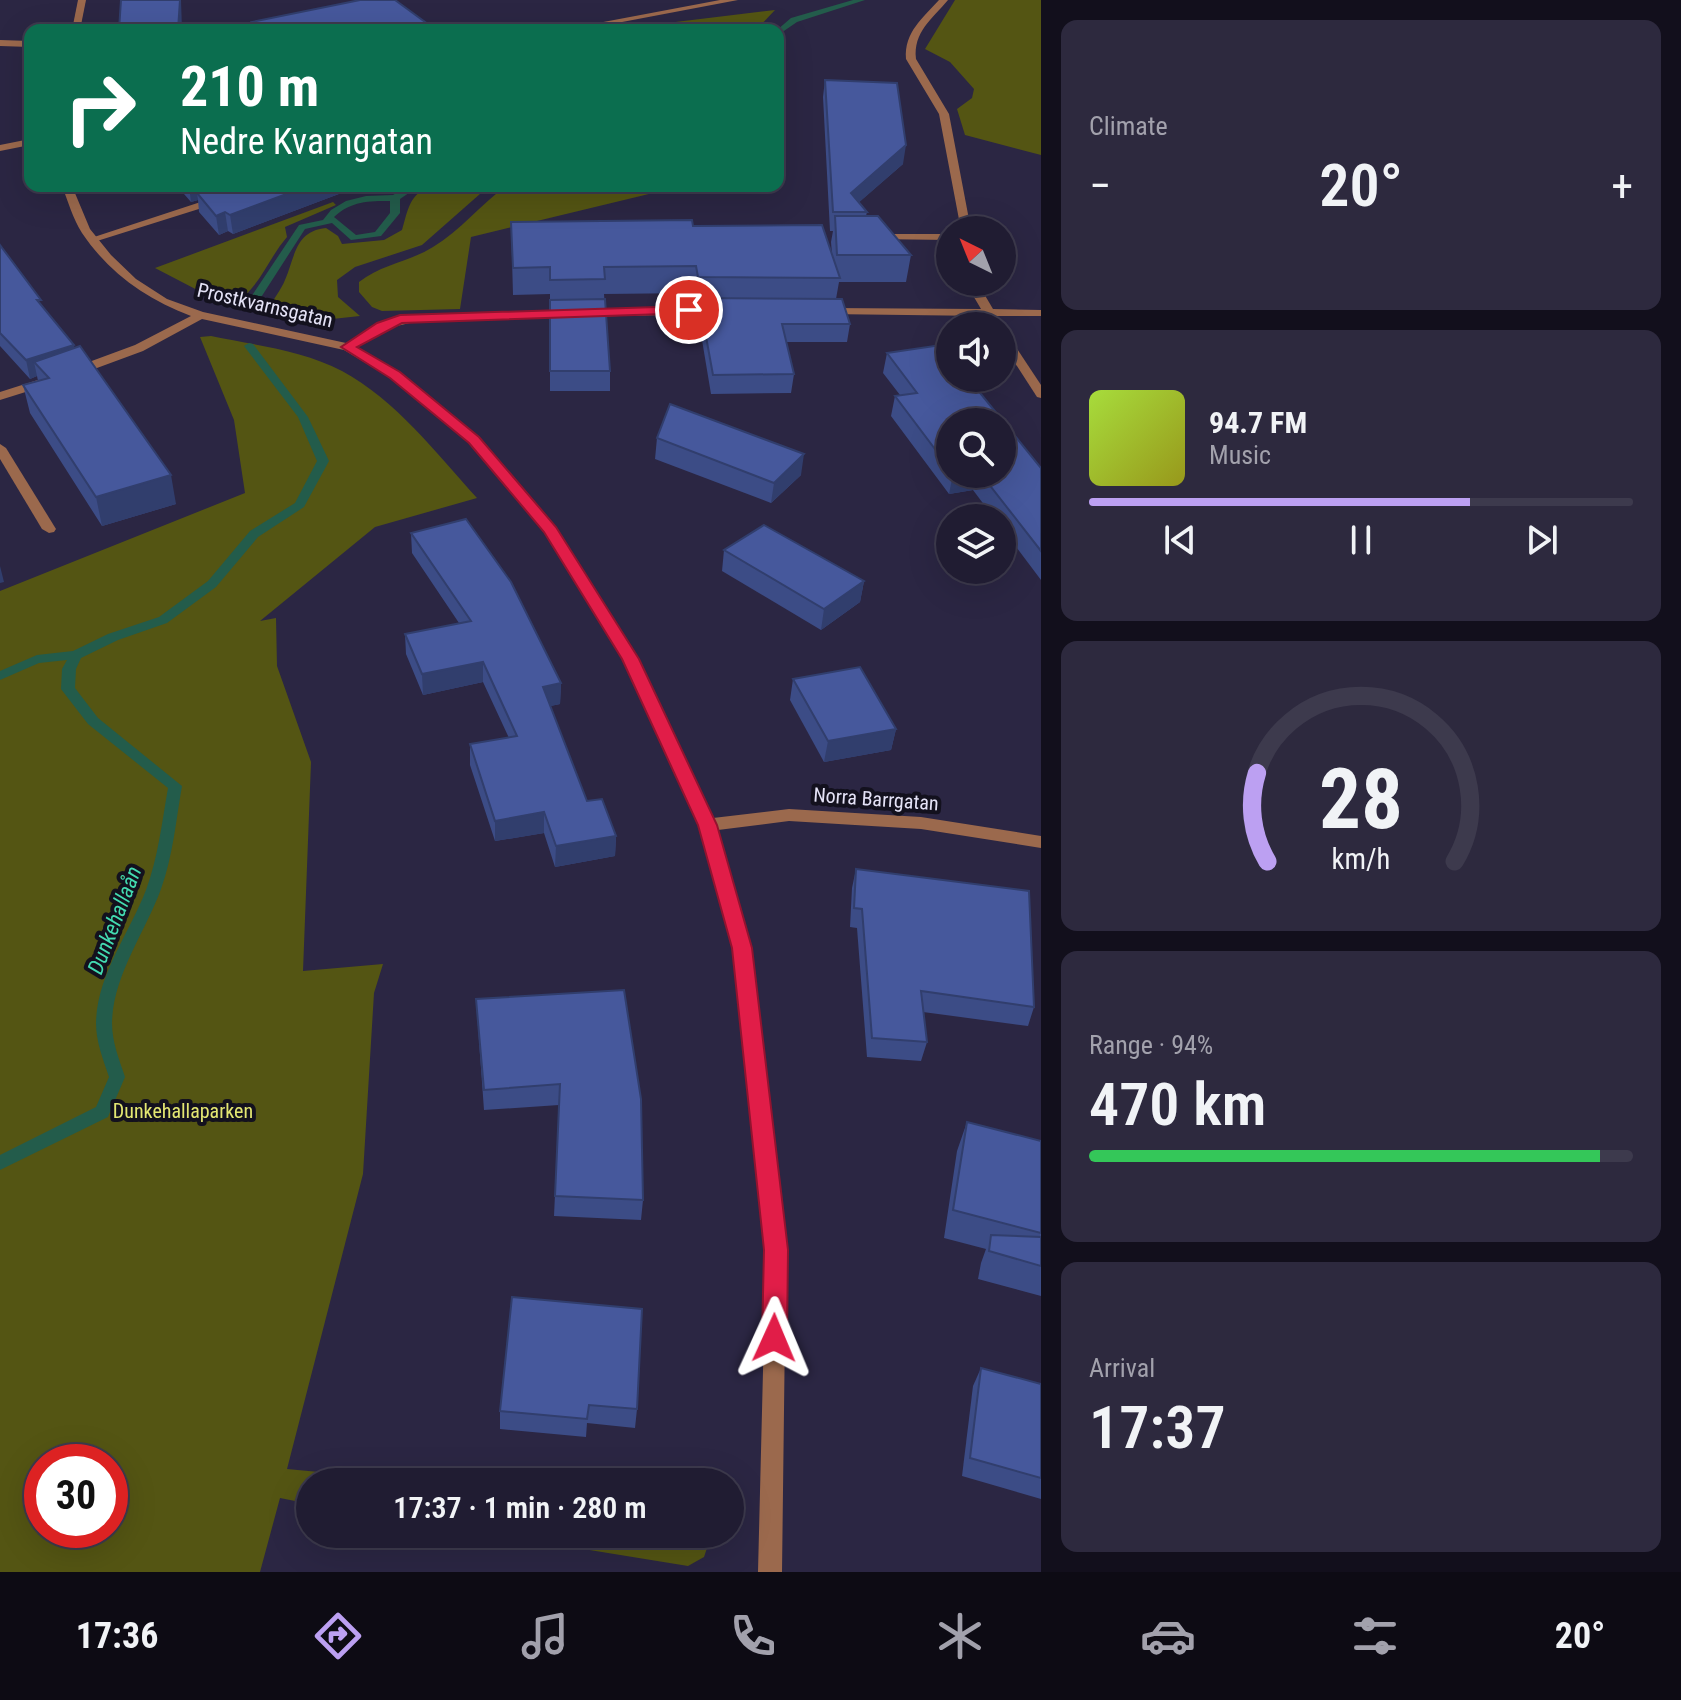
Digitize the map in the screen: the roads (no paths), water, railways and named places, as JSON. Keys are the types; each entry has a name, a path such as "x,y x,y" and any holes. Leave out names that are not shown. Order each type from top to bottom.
{"street":[{"path":"77,24 82,0"},
{"path":"599,24 734,0"},
{"path":"944,0 914,33 909,50 911,59 944,114 963,216"},
{"path":"0,43 24,44"},
{"path":"0,148 24,143"},
{"name":"Prostkvarnsgatan","path":"69,192 85,230 132,281 163,301 200,315 348,347 395,375 474,440 550,530 630,659 708,825 742,948 776,1250 770,1572"},
{"path":"93,239 203,207 233,195 233,192"},
{"path":"871,237 936,237"},
{"path":"815,311 988,312 981,296"},
{"path":"348,347 400,319 736,311"},
{"path":"1016,313 1041,313"},
{"path":"0,396 136,352 171,335 200,315"},
{"path":"1016,356 1041,394"},
{"path":"0,448 49,529"},
{"name":"Norra Barrgatan","path":"708,825 789,815 921,823 1041,842"}],"waterway":[{"name":"Dunkehallaån","path":"784,28 794,20 861,0"},
{"name":"Dunkehallaån","path":"395,198 405,192"},
{"name":"Dunkehallaån","path":"254,300 302,227 334,220 354,238 378,234 395,213 395,198"},
{"path":"327,220 349,202 395,198"},
{"name":"Dunkehallaån","path":"76,655 113,637 163,620 212,584 254,534 300,505 323,461 303,417 249,346"},
{"path":"0,676 37,659 76,655"},
{"name":"Dunkehallaån","path":"0,1163 102,1112 117,1077 107,1050 104,1025 107,1002 122,958 154,888 175,786 93,721 68,689 69,669 76,655"}],"park label":[{"name":"Dunkehallaparken","path":"183,1111"}]}
